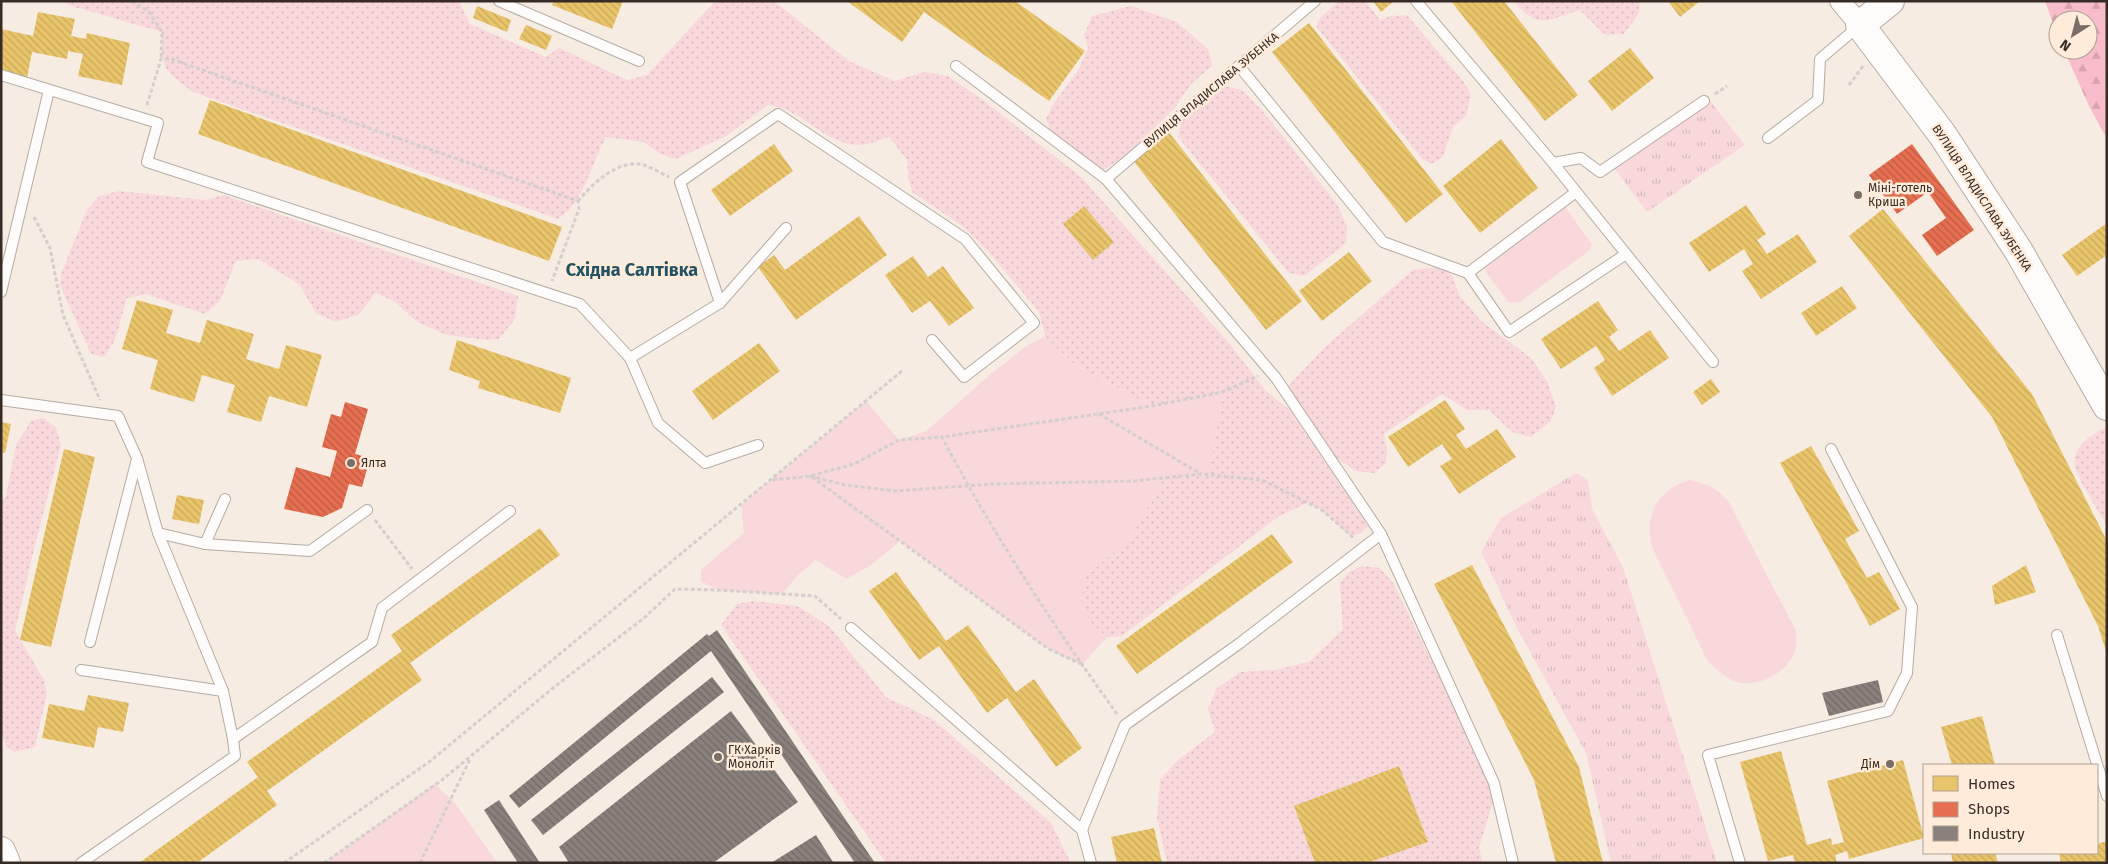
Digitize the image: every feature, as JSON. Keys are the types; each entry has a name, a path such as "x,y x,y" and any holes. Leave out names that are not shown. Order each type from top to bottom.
{"street":[{"name":"ВУЛИЦЯ ВЛАДИСЛАВА ЗУБЕНКА","path":"1840,1 1942,134 2018,250 2107,406"},
{"path":"1860,25 1890,1"},
{"path":"1,851 6,863"}],"lane":[{"path":"499,1 639,61"},
{"name":"ВУЛИЦЯ ВЛАДИСЛАВА ЗУБЕНКА","path":"1106,179 1315,1"},
{"path":"1416,1 1553,163 1713,362"},
{"path":"1768,138 1818,100 1820,59 1860,25"},
{"path":"956,66 1106,179 1270,370 1381,534 1494,783 1513,863"},
{"path":"1238,66 1383,242 1468,274 1509,332 1626,254"},
{"path":"1,75 158,123 147,162 580,304 630,358 658,423 705,464 758,445"},
{"path":"1,292 49,90"},
{"path":"1553,163 1581,158 1600,172 1704,101"},
{"path":"720,303 680,182 778,114 965,238 1034,323 964,377 932,340"},
{"path":"1468,274 1576,192"},
{"path":"630,358 720,303 786,228"},
{"path":"1,400 118,416 137,458 158,534 223,691 233,739 235,756 81,863"},
{"path":"1740,863 1708,755 1888,711 1907,673 1912,607 1831,449"},
{"path":"90,642 137,458"},
{"path":"205,544 225,499"},
{"path":"158,534 205,544 310,551 367,510"},
{"path":"233,739 372,642 382,608 510,511"},
{"path":"1082,830 1125,725 1240,643 1381,534"},
{"path":"851,628 1082,830 1091,863"},
{"path":"2057,635 2097,764"},
{"path":"81,670 223,691"},
{"path":"2098,767 2107,796"}],"path":[{"path":"132,1 149,12 162,32 161,59 143,118"},
{"path":"161,59 171,59 578,201"},
{"path":"1849,85 1859,71"},
{"path":"548,294 579,209 578,201 591,186 616,167 642,164 680,182"},
{"path":"23,194 50,248 63,315 107,414"},
{"path":"771,480 810,476 854,464 899,440 942,437 1099,414 1223,392 1270,370"},
{"path":"284,863 429,762 902,371"},
{"path":"1099,414 1201,474"},
{"path":"942,437 967,486 1082,665 1125,725"},
{"path":"810,476 845,485 896,491 967,486 1134,481 1201,474 1262,480 1322,510 1364,548"},
{"path":"810,476 1047,648 1082,665"},
{"path":"367,510 420,579"},
{"path":"324,863 442,780 553,688 644,618 676,589 815,596 851,628"},
{"path":"420,863 471,756"}],"green space":[{"path":"64,1 459,1 470,24 546,57 559,48 627,80 647,75 715,1 774,1 849,61 894,81 925,72 948,76 988,104 1081,177 1228,342 1266,391 1289,409 1368,526 1360,534 1351,536 1322,510 1307,503 1278,517 1122,636 1107,637 1089,621 1082,597 1086,577 1131,537 1164,478 1209,474 1223,392 1152,406 1075,365 1045,336 1039,312 987,250 961,225 912,192 908,177 907,160 889,137 862,145 846,143 824,133 792,113 768,105 726,136 676,159 660,154 643,142 606,137 581,192 575,202 558,219 193,92 175,78 166,67 162,53 162,32 68,5"},
{"path":"1339,1 1365,1 1380,20 1391,16 1407,15 1463,81 1471,94 1466,116 1453,127 1443,157 1431,164 1422,159 1316,26 1319,19"},
{"path":"1513,1 1640,1 1639,13 1624,34 1605,35 1580,10 1545,21 1531,17"},
{"path":"2045,1 2107,1 2107,139 2090,108 2068,60 2098,60 2098,10 2048,10"},
{"path":"1131,6 1177,22 1209,50 1212,66 1191,84 1175,108 1125,156 1103,170 1051,132 1046,119 1052,106 1079,69 1088,48 1084,35 1092,16"},
{"path":"1224,86 1242,90 1261,109 1337,204 1347,226 1346,243 1304,276 1289,273 1178,137 1181,123"},
{"path":"1708,98 1745,145 1647,212 1611,164"},
{"path":"119,191 206,200 223,195 518,296 515,319 499,339 486,340 447,335 417,322 394,301 375,293 360,314 336,322 316,313 299,284 258,259 236,261 220,301 205,314 146,294 127,298 115,340 104,357 91,354 60,285 61,274 87,210 99,196"},
{"path":"1565,206 1592,245 1590,250 1520,302 1509,303 1485,271 1486,264"},
{"path":"1439,267 1452,275 1459,295 1481,321 1531,358 1547,381 1556,406 1551,421 1531,437 1512,432 1489,410 1467,410 1442,394 1384,434 1387,449 1386,463 1375,473 1355,471 1336,457 1288,386 1325,347 1413,270"},
{"path":"1045,336 1075,365 1152,406 1223,392 1209,474 1164,478 1131,537 1086,577 1089,621 1107,637 1082,665 1047,648 900,541 870,566 846,579 816,560 797,576 782,594 718,590 701,581 701,570 744,533 741,505 866,401 899,440 926,431 991,374 1025,347"},
{"path":"43,418 56,427 61,445 15,631 44,680 47,693 35,747 14,752 7,747 1,734 1,502 6,496 16,445 31,421"},
{"path":"2107,427 2107,526 2081,480 2075,467 2075,460 2079,448 2084,442 2095,433"},
{"path":"1576,473 1588,480 1592,509 1623,567 1717,863 1611,863 1586,753 1518,630 1481,552 1501,518"},
{"path":"1690,480 1712,487 1729,502 1796,631 1796,649 1792,659 1780,672 1772,677 1754,683 1737,682 1725,676 1708,662 1652,547 1650,524 1656,505 1669,490"},
{"path":"1362,566 1380,568 1393,583 1488,775 1493,802 1479,848 1483,863 1167,863 1157,817 1160,780 1178,760 1215,732 1208,709 1216,689 1240,672 1274,670 1309,662 1343,629 1340,583 1349,572"},
{"path":"752,601 797,606 829,626 886,697 934,720 1051,823 1071,863 886,863 721,625 737,604"},
{"path":"435,784 456,804 497,863 325,863"}],"building: Homes":[{"path":"554,1 623,1 612,29 552,5"},
{"path":"847,1 1015,1 1085,51 1049,101 924,12 902,42"},
{"path":"1373,1 1394,1 1381,12"},
{"path":"1451,1 1504,1 1578,95 1545,121"},
{"path":"1668,1 1700,1 1680,17"},
{"path":"477,6 511,20 507,32 473,18"},
{"path":"38,12 75,19 71,36 86,39 87,33 130,43 122,85 78,76 83,54 68,51 67,59 32,52 27,78 1,73 1,29 33,36"},
{"path":"1309,23 1443,194 1406,223 1272,52"},
{"path":"526,25 552,36 546,50 519,39"},
{"path":"1630,48 1654,78 1612,111 1588,81"},
{"path":"210,100 562,227 549,261 198,134"},
{"path":"1167,130 1302,301 1266,330 1132,159"},
{"path":"1501,139 1538,188 1480,233 1443,186"},
{"path":"774,144 793,171 730,216 711,190"},
{"path":"1746,205 1766,234 1757,240 1767,254 1798,234 1817,262 1761,299 1742,271 1753,264 1744,249 1709,272 1689,243"},
{"path":"1084,206 1114,242 1093,260 1063,224"},
{"path":"1883,209 2032,394 2107,541 2107,654 2098,626 1992,417 1849,236"},
{"path":"859,216 887,255 796,320 758,267 774,255 785,270"},
{"path":"2107,223 2107,255 2077,276 2062,255"},
{"path":"1349,252 1372,281 1322,321 1299,291"},
{"path":"913,256 928,277 943,266 974,308 949,326 930,301 912,313 885,275"},
{"path":"1842,286 1857,308 1816,336 1801,313"},
{"path":"137,300 173,310 166,333 200,343 207,320 254,334 246,359 279,369 286,345 322,355 307,407 269,396 261,422 227,412 235,385 202,375 194,402 150,389 158,360 122,349"},
{"path":"1598,301 1618,330 1609,337 1619,351 1650,330 1669,358 1612,396 1594,368 1605,360 1596,346 1561,369 1541,339"},
{"path":"457,340 571,378 560,413 478,388 480,381 449,370"},
{"path":"759,343 780,371 713,420 692,391"},
{"path":"1711,379 1720,392 1702,405 1693,392"},
{"path":"1445,400 1465,429 1456,435 1466,449 1497,429 1516,457 1459,494 1440,466 1452,459 1442,444 1408,467 1388,437"},
{"path":"1,422 11,424 5,453 1,452"},
{"path":"1811,446 1859,531 1845,539 1867,578 1879,572 1900,609 1870,626 1780,463"},
{"path":"64,449 95,457 51,647 20,640"},
{"path":"177,495 204,500 199,524 172,519"},
{"path":"540,528 560,555 410,663 422,680 267,791 277,805 197,863 139,863 258,777 247,762 402,651 391,635"},
{"path":"1272,534 1293,562 1137,674 1116,646"},
{"path":"1472,565 1579,767 1603,863 1556,863 1534,780 1434,584"},
{"path":"2026,565 2036,592 1995,605 1992,586"},
{"path":"896,572 946,641 968,625 1016,692 1034,679 1082,748 1056,767 1007,698 987,713 939,646 919,660 869,591"},
{"path":"88,695 129,703 123,732 98,727 94,748 42,738 49,704 84,711"},
{"path":"1982,716 1995,764 1952,764 1941,727"},
{"path":"1781,751 1807,845 1831,838 1832,845 1844,842 1827,781 1903,760 1923,838 1849,859 1847,851 1835,855 1837,863 1795,863 1793,855 1768,861 1740,762"},
{"path":"1399,766 1428,842 1367,863 1315,863 1294,806"},
{"path":"1154,828 1162,863 1117,863 1111,837"},
{"path":"2107,841 2107,863 2061,863 2059,854 2098,854 2098,844"},
{"path":"1951,854 1995,854 1998,863 1953,863"}],"building: Shops":[{"path":"1912,144 1974,230 1937,256 1922,235 1946,218 1928,192 1897,214 1869,175"},
{"name":"Ялта","path":"345,402 368,409 355,454 370,458 362,487 349,484 342,508 323,517 284,509 296,467 330,477 337,451 322,447 331,414 341,417"}],"building: Industry":[{"path":"717,630 875,863 855,863 711,651 519,808 509,796 707,634 709,636"},
{"path":"712,677 724,692 543,835 531,820"},
{"path":"1878,680 1883,702 1829,716 1822,693"},
{"name":"ГК Харків Моноліт","path":"731,711 798,802 713,863 569,863 559,847"},
{"path":"499,800 540,863 518,863 484,810"},
{"path":"816,835 833,862 771,863"}],"place":[{"name":"Міні-готель Криша","path":"1858,195"},
{"name":"Ялта","path":"351,463"},
{"name":"ГК Харків Моноліт","path":"718,757"},
{"name":"Дім","path":"1890,764"}],"district":[{"name":"Східна Салтівка","path":"632,270"}]}
